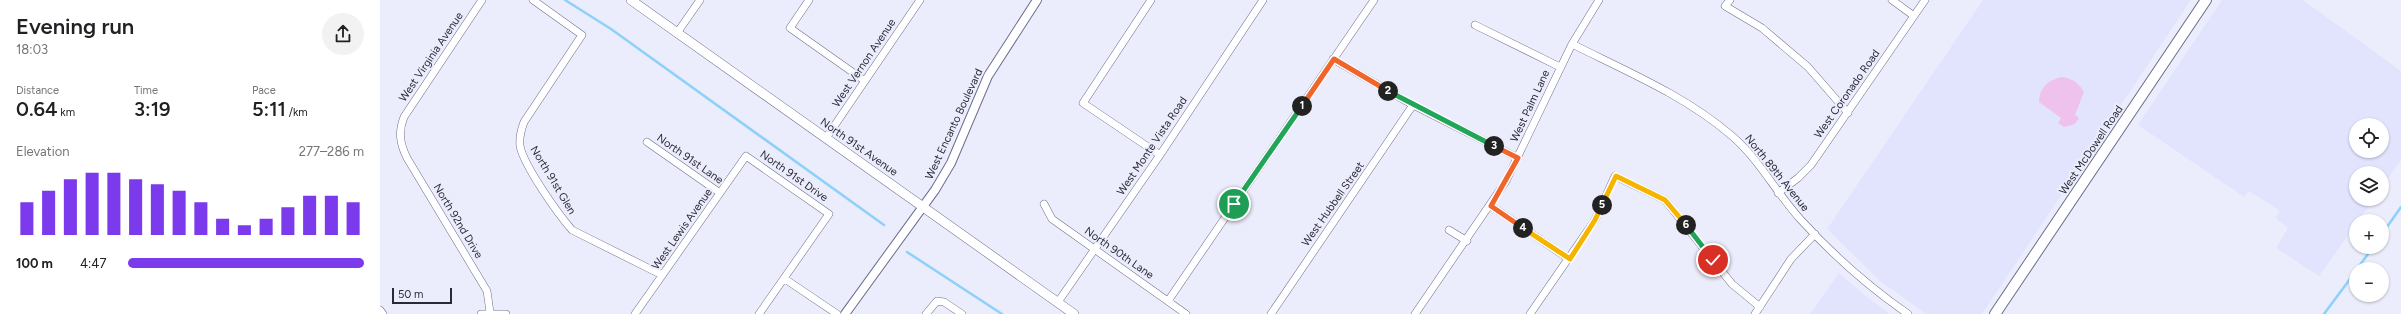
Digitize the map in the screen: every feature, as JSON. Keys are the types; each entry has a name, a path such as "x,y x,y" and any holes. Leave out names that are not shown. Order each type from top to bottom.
{"main road":[{"name":"North 91st Avenue","path":"630,0 1074,314"},
{"name":"West McDowell Road","path":"1995,314 2206,0"}],"street":[{"name":"West Virginia Avenue","path":"400,127 411,107 482,0"},
{"path":"534,0 542,2"},
{"path":"677,33 700,0"},
{"path":"809,0 790,28 866,80"},
{"name":"West Vernon Avenue","path":"826,138 920,0"},
{"name":"West Encanto Boulevard","path":"845,314 923,207 951,163 988,76 1037,0"},
{"path":"1151,0 1083,103 1160,155"},
{"name":"West Monte Vista Road","path":"1058,302 1160,155 1263,0"},
{"path":"1168,301 1374,0"},
{"name":"West Palm Lane","path":"1415,314 1491,206 1518,158 1572,44 1599,0"},
{"path":"1730,0 1725,6 1762,28 1808,67 1848,113"},
{"path":"1892,0 1914,16"},
{"name":"West Coronado Road","path":"1778,193 1805,172 1848,113 1925,0"},
{"name":"North 91st Glen","path":"542,2 582,34 524,122 520,134 524,158 561,218 572,230 662,275"},
{"path":"1475,26 1560,67"},
{"name":"North 89th Avenue","path":"1572,44 1666,92 1709,118 1741,144 1778,193 1815,234 1870,286 1908,314"},
{"path":"1334,59 1413,105 1518,158"},
{"name":"West Hubbell Street","path":"1271,314 1413,105"},
{"name":"North 92nd Drive","path":"400,127 403,150 484,286 490,301 490,312"},
{"name":"North 91st Lane","path":"647,142 720,193"},
{"name":"West Lewis Avenue","path":"635,314 746,156"},
{"name":"North 91st Drive","path":"746,156 829,214 784,278"},
{"path":"1530,314 1570,259 1595,220 1616,176 1665,200 1732,284 1760,307"},
{"name":"North 90th Lane","path":"1044,204 1052,219 1186,314"},
{"path":"1491,206 1570,259"},
{"path":"1449,230 1467,241"},
{"path":"1755,314 1791,259 1815,234"},
{"path":"759,314 784,278 837,314"},
{"path":"926,314 937,301 944,302 962,314"},
{"path":"380,310 383,314"},
{"path":"481,314 490,312 506,314"}],"shaded area":[{"path":"1983,0 2191,0 1982,314 1926,314 1880,281 1827,229"},
{"path":"2222,0 2303,0 2401,71 2401,160 2389,177 2389,166 2349,166 2349,206 2369,206 2363,214 2349,214 2349,234 2319,276 2276,248 2288,228 2275,218 2280,211 2249,191 2244,197 2138,125"},
{"path":"2062,77 2075,82 2084,92 2075,115 2079,118 2075,124 2064,127 2058,123 2061,118 2039,102 2039,97 2045,85 2052,80"},
{"path":"1839,273 1862,293 1890,314 1810,314"}],"waterway":[{"path":"565,0 611,29 884,225"},
{"path":"2389,224 2401,207"},
{"path":"907,252 1002,314"},
{"path":"2362,262 2368,254"},
{"path":"2324,314 2349,280"}],"route":[{"path":"1234,204 1334,59 1413,105 1518,158 1491,206 1570,259 1595,220 1616,176 1665,200 1713,260"}]}
